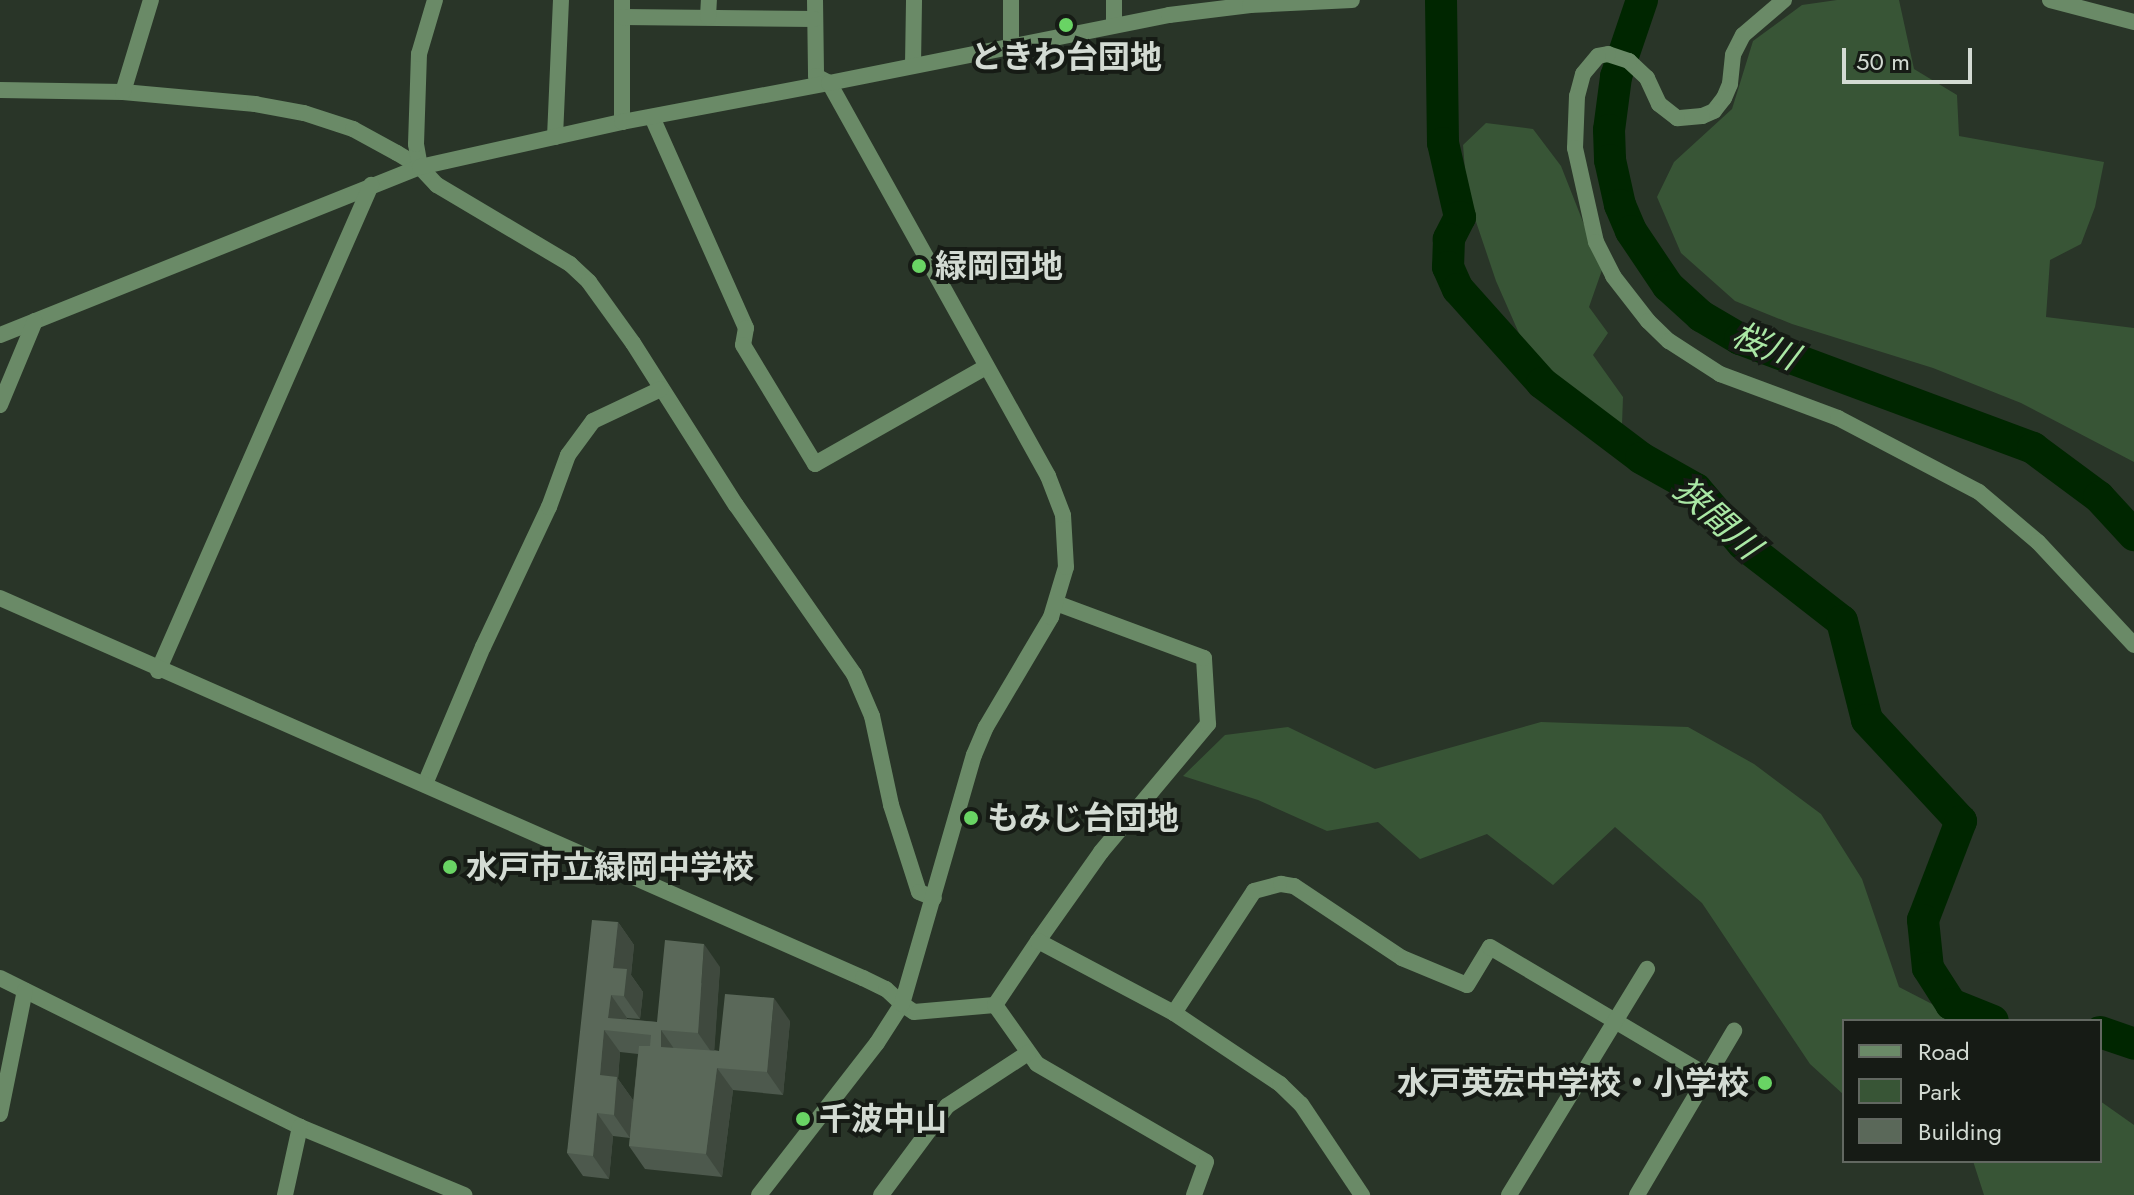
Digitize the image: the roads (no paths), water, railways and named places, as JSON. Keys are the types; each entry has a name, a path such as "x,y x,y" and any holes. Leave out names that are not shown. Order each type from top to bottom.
{"street":[{"path":"123,92 151,0"},
{"path":"420,167 416,144 419,54 435,0"},
{"path":"555,137 561,0"},
{"path":"622,0 622,122"},
{"path":"759,1195 877,1043 902,1004 980,741 1056,603 1066,567 1063,515 1048,476 829,83 816,76 815,0"},
{"path":"913,65 914,0"},
{"path":"1011,0 1011,45"},
{"path":"1114,0 1114,25"},
{"path":"0,335 420,167 622,122 1114,25 1249,2 1352,0"},
{"path":"1784,0 1743,35 1733,55 1730,84 1724,98 1714,111 1702,116 1677,118 1659,104 1647,78 1629,61 1608,54 1591,61 1583,74 1577,96 1575,148 1596,242 1613,276 1648,321 1669,341 1720,374 1838,418 1979,492 2083,585 2134,645"},
{"path":"2050,0 2134,22"},
{"path":"622,17 708,8 814,19"},
{"path":"0,90 123,92 255,104 304,113 353,129 420,167 437,185 527,237 589,282 866,695 891,805 919,892 934,898"},
{"path":"652,117 746,328 743,345 815,464 986,367"},
{"path":"158,671 371,185"},
{"path":"0,405 35,321"},
{"path":"425,784 549,507 568,455 593,421 661,389"},
{"path":"0,598 158,671 425,784 863,978 886,989 914,1012 995,1005"},
{"path":"995,1005 1101,852 1208,724 1204,658 1056,603"},
{"path":"1174,1013 1254,891 1281,884 1294,886 1392,952 1431,973 1467,985 1490,947 1708,1076"},
{"path":"1038,941 1174,1013 1225,1045 1301,1104 1362,1195"},
{"path":"1509,1195 1647,969"},
{"path":"0,978 300,1127 464,1195"},
{"path":"0,1114 25,990"},
{"path":"995,1005 1037,1064 1206,1162 1194,1195"},
{"path":"1637,1195 1734,1031"},
{"path":"881,1195 947,1106 1028,1053"},
{"path":"285,1195 300,1127"}],"waterway":[{"name":"狭間川","path":"1441,0 1443,143 1460,217 1449,239 1448,267 1458,289 1542,383 1641,458 1696,489 1743,544 1842,621 1867,720 1961,821 1923,920 1928,968 1951,1004 1988,1019"},
{"name":"桜川","path":"1642,0 1616,77 1609,130 1610,160 1620,205 1631,231 1668,286 1701,316 1740,339 2033,448 2099,497 2134,535"},
{"name":"狭間川","path":"2102,1033 2134,1044"}],"place":[{"name":"ときわ台団地","path":"1066,25"},
{"name":"緑岡団地","path":"919,266"},
{"name":"もみじ台団地","path":"971,818"},
{"name":"水戸市立緑岡中学校","path":"450,867"},
{"name":"水戸英宏中学校・小学校","path":"1765,1083"},
{"name":"千波中山","path":"803,1119"}]}
